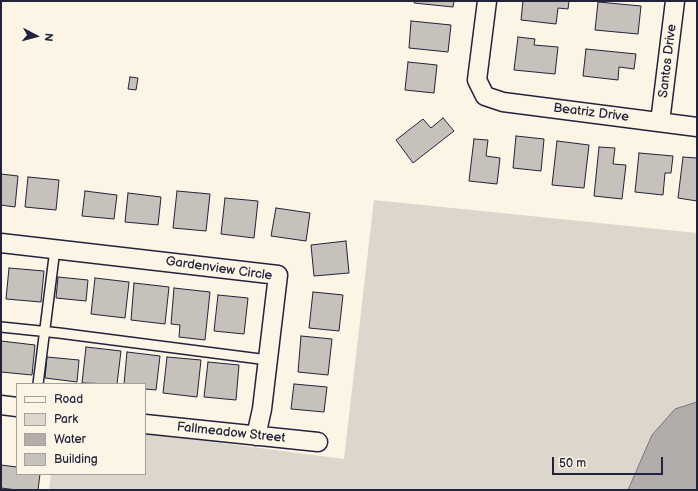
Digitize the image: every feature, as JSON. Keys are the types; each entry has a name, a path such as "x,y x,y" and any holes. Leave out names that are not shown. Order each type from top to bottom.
{"street":[{"name":"Beatriz Drive","path":"487,1 477,80 485,96 502,102 697,127"},
{"name":"Santos Drive","path":"660,122 675,1"},
{"name":"Gardenview Circle","path":"1,243 278,275 262,409 256,436"},
{"path":"1,405 16,407"},
{"name":"Fallmeadow Street","path":"146,424 318,442"}],"lane":[{"path":"38,383 55,249"},
{"path":"1,327 44,331 268,360"}],"green space":[{"path":"374,200 697,233 697,402 675,409 628,490 49,490 51,475 146,475 146,433 344,459"}],"water":[{"path":"697,402 697,490 628,490 652,435 675,409"}],"building":[{"path":"415,1 454,1 453,7 414,3"},
{"path":"523,1 569,1 568,9 558,8 556,24 521,20"},
{"path":"598,2 641,6 638,34 595,30"},
{"path":"411,21 451,25 448,52 409,48"},
{"path":"518,37 535,39 534,45 558,47 555,74 514,70"},
{"path":"586,49 636,54 634,69 619,67 618,80 583,76"},
{"path":"408,62 437,65 434,93 405,90"},
{"path":"130,77 138,78 136,90 128,89"},
{"path":"443,118 454,131 413,163 396,140 423,119 431,128"},
{"path":"516,136 544,139 541,171 513,168"},
{"path":"474,139 488,140 486,156 500,158 497,184 469,181"},
{"path":"557,141 589,145 584,188 552,185"},
{"path":"599,147 615,148 613,164 626,165 622,199 594,196"},
{"path":"639,153 673,156 671,173 665,173 663,195 635,192"},
{"path":"683,157 697,158 697,201 678,198"},
{"path":"1,174 18,176 15,207 1,205"},
{"path":"28,177 59,180 56,210 25,207"},
{"path":"85,191 117,195 114,219 82,216"},
{"path":"177,191 210,194 206,231 173,228"},
{"path":"128,193 161,197 158,225 125,222"},
{"path":"225,198 258,201 254,238 221,234"},
{"path":"276,208 310,213 306,241 271,236"},
{"path":"346,241 349,273 314,276 311,245"},
{"path":"9,268 44,271 41,302 6,299"},
{"path":"58,277 88,280 86,301 56,298"},
{"path":"95,278 129,282 125,318 91,314"},
{"path":"134,283 169,287 165,324 131,320"},
{"path":"174,288 210,292 205,340 179,337 180,325 171,324"},
{"path":"313,292 343,295 339,331 309,328"},
{"path":"218,295 248,298 244,334 214,331"},
{"path":"301,336 332,339 328,375 298,372"},
{"path":"1,341 35,345 32,375 1,372"},
{"path":"86,347 121,351 117,383 82,383"},
{"path":"127,352 160,356 156,390 146,389 146,383 124,383"},
{"path":"47,357 79,360 77,382 45,378"},
{"path":"167,357 201,360 197,397 163,393"},
{"path":"208,362 239,365 236,400 204,397"},
{"path":"294,384 327,387 324,412 291,409"},
{"path":"1,465 16,467 16,475 40,475 38,490 1,488"}]}
